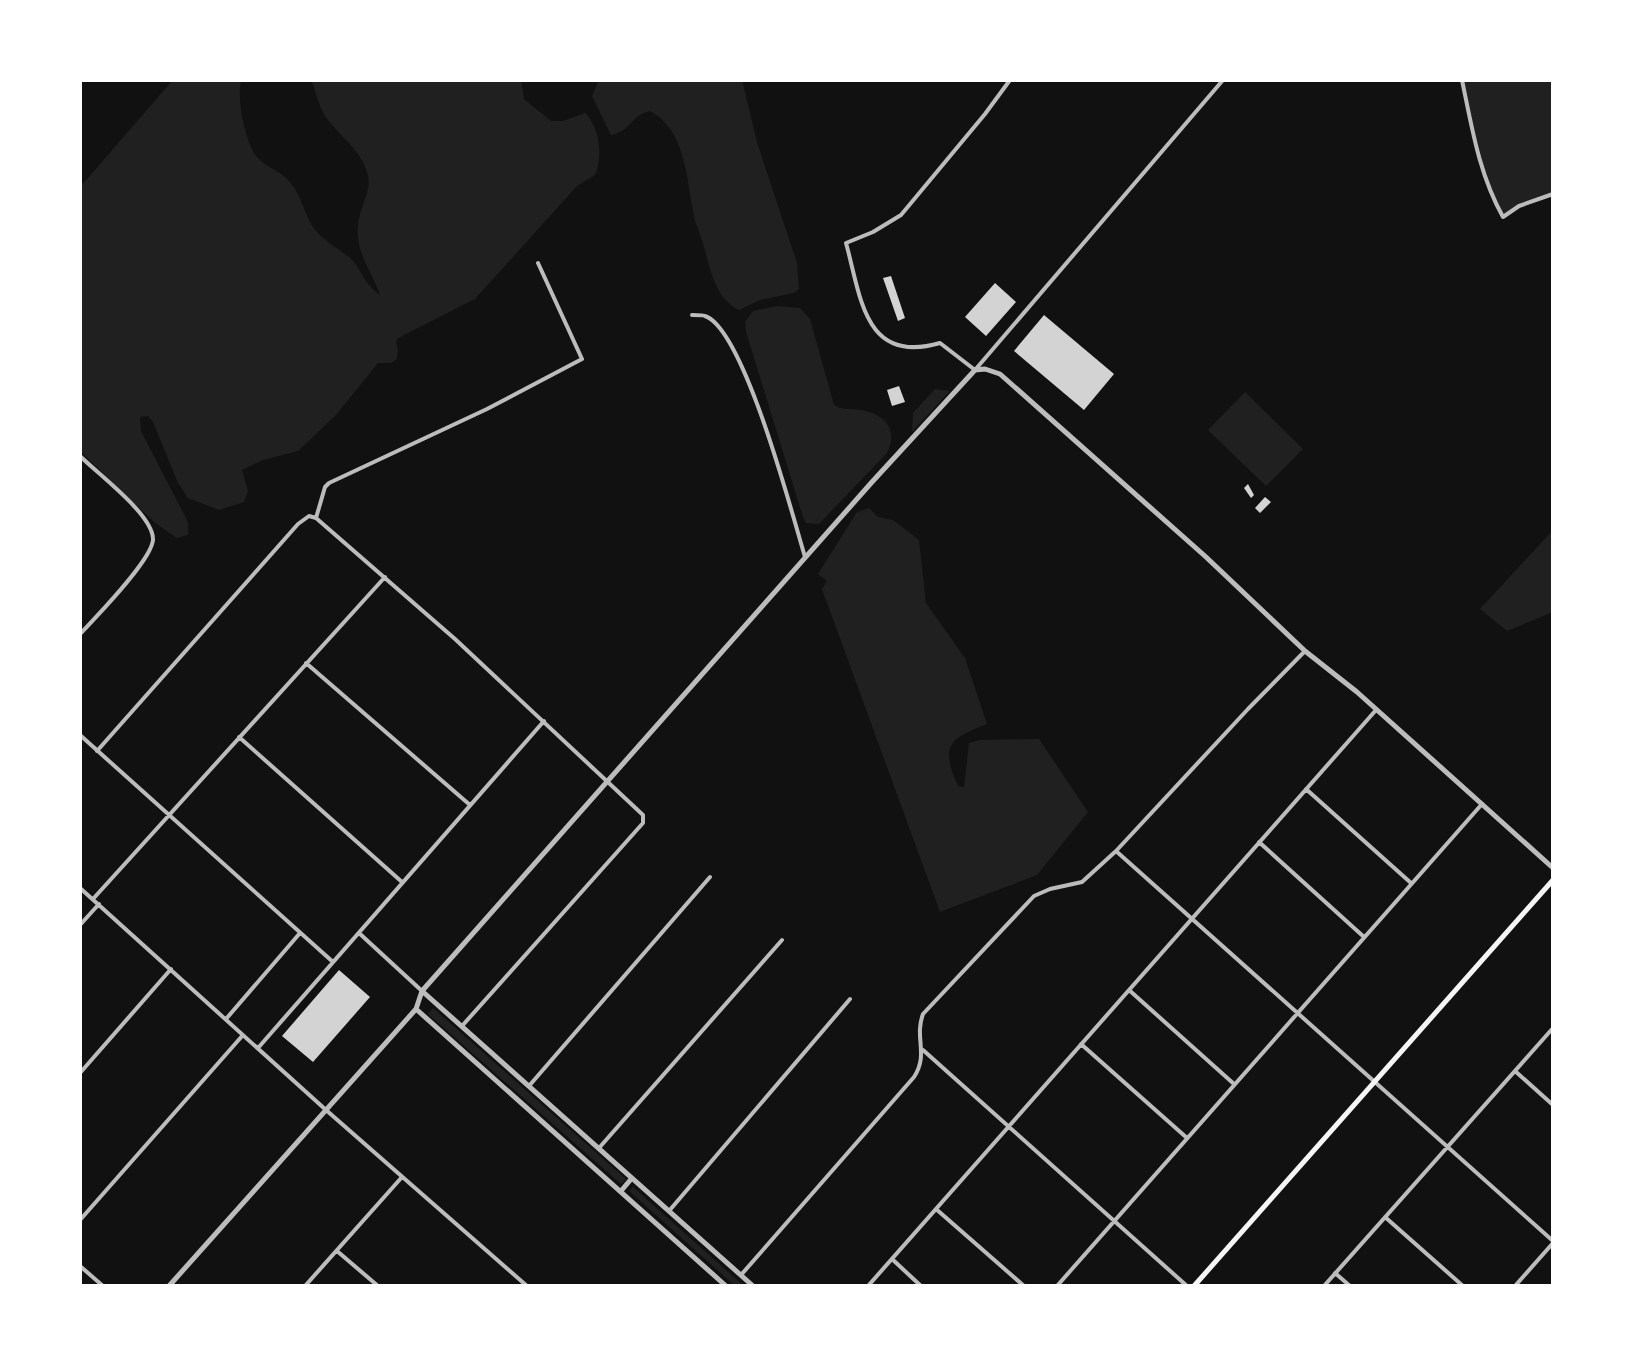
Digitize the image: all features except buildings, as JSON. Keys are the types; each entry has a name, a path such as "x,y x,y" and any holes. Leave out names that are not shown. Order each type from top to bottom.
{"main road":[{"path":"1194,1286 1553,880"}],"street":[{"path":"1010,80 901,215 873,232 846,243 866,315 874,331 884,340 898,345 917,347 940,343 975,370 985,369 1000,374 1206,557 1305,651 1553,868"},
{"path":"169,1286 416,1009 422,991 805,557 975,370 1223,80"},
{"path":"1462,80 1480,165 1489,192 1503,217 1519,206 1553,194"},
{"path":"316,518 329,483 487,409 582,359 538,263"},
{"path":"692,315 705,315 713,322 739,358 805,557"},
{"path":"80,456 147,522 153,537 148,556 80,634"},
{"path":"97,751 298,524 309,516 316,518 544,721 643,815 643,823 462,1026"},
{"path":"93,899 385,577"},
{"path":"741,1275 914,1077 923,1063 919,1026 923,1014 1034,896 1082,882 1116,851 1305,651"},
{"path":"306,663 470,805"},
{"path":"868,1286 1376,710"},
{"path":"258,1048 544,721"},
{"path":"80,735 333,962"},
{"path":"239,737 402,882"},
{"path":"1306,789 1412,883"},
{"path":"1057,1286 1482,804"},
{"path":"1259,842 1365,937"},
{"path":"1116,851 1553,1242 1515,1286"},
{"path":"529,1086 710,877"},
{"path":"80,888 527,1286"},
{"path":"80,925 99,904"},
{"path":"226,1019 300,932"},
{"path":"359,932 753,1286"},
{"path":"599,1148 782,940"},
{"path":"80,1073 171,969"},
{"path":"1129,990 1234,1084"},
{"path":"669,1211 850,999"},
{"path":"416,1009 726,1286"},
{"path":"1324,1286 1553,1028"},
{"path":"80,1220 243,1035"},
{"path":"1081,1044 1187,1138"},
{"path":"922,1049 1187,1286"},
{"path":"1515,1071 1553,1105"},
{"path":"305,1286 402,1177"},
{"path":"621,1191 632,1178"},
{"path":"936,1209 1024,1286"},
{"path":"1385,1217 1463,1286"},
{"path":"337,1251 378,1286"},
{"path":"892,1259 921,1286"},
{"path":"80,1266 103,1286"},
{"path":"1335,1273 1350,1286"}],"shaded area":[{"path":"173,80 241,80 242,117 254,153 288,180 315,229 353,261 380,295 362,253 358,235 368,176 357,152 325,116 311,80 521,80 524,99 551,121 563,121 585,113 597,134 599,151 595,175 577,186 475,299 398,338 397,359 391,363 378,363 336,415 298,451 263,460 242,470 248,491 244,502 219,510 188,498 178,483 153,422 148,416 140,417 141,431 188,522 188,535 177,538 155,523 80,451 80,187"},
{"path":"599,80 742,80 757,142 797,263 799,289 794,293 760,300 739,310 724,298 710,269 694,218 686,168 677,141 662,119 650,111 611,135 592,96"},
{"path":"1463,80 1553,80 1553,194 1523,204 1503,216 1481,169"},
{"path":"777,306 800,308 810,319 834,405 877,415 888,424 890,430 887,453 819,524 806,523 803,517 746,332 745,322 753,311"},
{"path":"935,389 950,391 912,432 913,413"},
{"path":"1245,392 1303,449 1266,486 1208,430"},
{"path":"869,508 878,517 893,520 919,540 926,603 965,658 987,724 964,734 952,745 950,761 958,786 964,787 969,743 1039,739 1088,812 1037,875 940,912 822,589 827,581 818,574 857,512"},
{"path":"1553,530 1553,612 1507,631 1480,609"},
{"path":"433,1008 626,1179 621,1184 428,1014"},
{"path":"633,1187 744,1286 735,1286 629,1191"}]}
